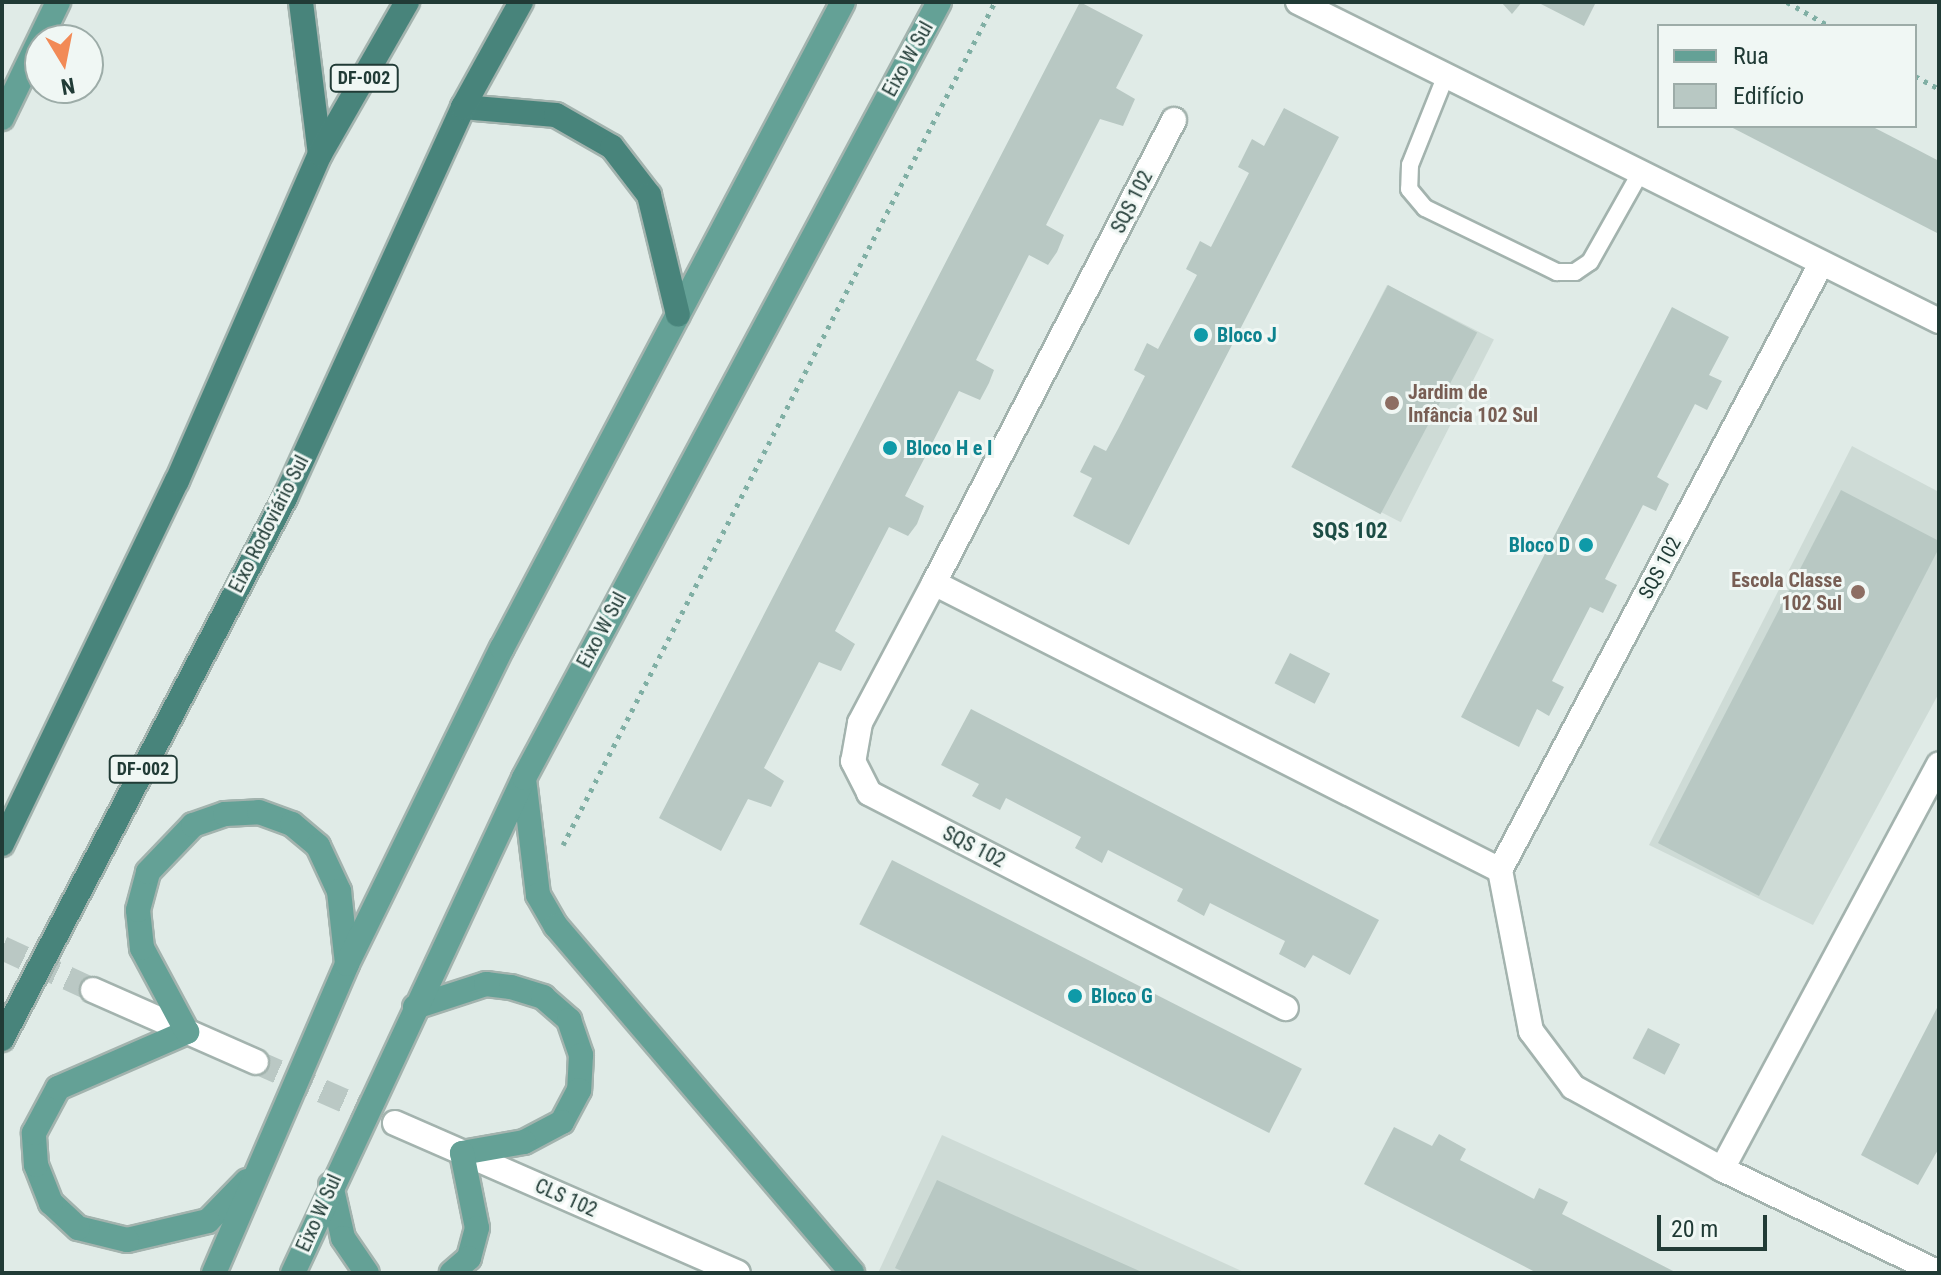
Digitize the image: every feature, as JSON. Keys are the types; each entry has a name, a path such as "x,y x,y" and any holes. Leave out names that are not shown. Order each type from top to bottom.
{"highway":[{"path":"301,2 320,154"},
{"name":"DF-002","path":"2,844 177,481 320,154 407,2"},
{"name":"Eixo Rodoviário Sul","path":"2,1039 285,498 463,107 521,2"},
{"path":"463,107 556,115 612,147 649,195 678,315"}],"main road":[{"path":"2,118 58,2"},
{"path":"214,1273 347,964 502,648 843,2"},
{"name":"Eixo W Sul","path":"293,1273 331,1185 524,778 939,2"},
{"path":"524,778 538,895 556,926 852,1273"},
{"path":"254,1174 208,1221 127,1240 78,1228 51,1203 36,1165 34,1133 42,1108 78,1078 187,1032 151,970 138,910 148,872 193,825 259,812 309,839 339,891 347,964"},
{"path":"415,1007 486,984 511,987 543,997 569,1020 581,1055 579,1090 562,1122 524,1142 462,1153 477,1228 469,1258 452,1273"},
{"path":"331,1185 343,1238 367,1273"}],"street":[{"path":"1298,2 1820,266 1939,321"},
{"name":"SQS 102","path":"1174,120 860,723 853,761 869,793 1286,1008"},
{"name":"SQS 102","path":"1500,870 1820,266"},
{"path":"934,583 1500,870 1531,1031 1550,1061 1573,1087 1722,1169 1939,1273"},
{"path":"1722,1169 1939,764"},
{"path":"93,990 256,1062"},
{"name":"CLS 102","path":"395,1123 738,1273"}],"lane":[{"path":"1446,75 1410,165 1409,189 1425,208 1557,272 1575,272 1590,262 1639,175"}],"path":[{"path":"538,895 995,2"},
{"path":"1787,2 1826,24"},
{"path":"1917,77 1939,89"}],"shaded area":[{"name":"Jardim de Infância 102 Sul","path":"1387,285 1494,339 1401,522 1294,468"},
{"name":"Escola Classe 102 Sul","path":"1852,446 1939,492 1939,693 1813,925 1649,845"},
{"path":"942,1135 1246,1273 878,1273"}],"building":[{"name":"Bloco H e I","path":"1080,2 1143,35 1116,88 1135,99 1123,126 1100,119 1046,225 1064,235 1057,252 1048,265 1029,255 976,360 994,370 989,383 980,400 959,391 905,496 924,506 917,524 908,536 889,527 835,631 855,644 841,671 819,662 764,768 784,781 771,807 748,799 721,851 659,818"},
{"path":"1501,2 1522,2 1512,14"},
{"path":"1537,2 1596,2 1584,26"},
{"name":"Bloco J","path":"1284,108 1339,137 1129,545 1073,516 1092,478 1080,472 1094,445 1106,451 1118,429 1145,376 1134,370 1147,343 1158,349 1197,275 1186,269 1200,241 1211,247 1249,173 1238,167 1252,139 1264,146"},
{"path":"1733,128 1875,128 1916,149 1939,161 1939,234"},
{"name":"Jardim de Infância 102 Sul","path":"1388,285 1477,332 1380,514 1291,467"},
{"name":"Bloco D","path":"1672,307 1729,337 1709,375 1722,381 1707,410 1695,404 1657,477 1669,484 1656,511 1643,505 1605,579 1617,585 1603,613 1590,607 1552,681 1564,687 1549,716 1537,709 1519,747 1461,717"},
{"name":"Escola Classe 102 Sul","path":"1841,490 1939,541 1939,548 1759,896 1658,843"},
{"path":"1290,653 1330,673 1315,704 1275,683"},
{"path":"971,709 1379,920 1350,975 1313,955 1305,968 1279,954 1285,941 1210,903 1204,916 1177,901 1183,889 1108,850 1102,863 1075,848 1081,837 1006,798 1000,810 972,796 979,784 941,765"},
{"name":"Bloco G","path":"892,860 1302,1069 1269,1133 859,924"},
{"path":"1939,1004 1939,1148 1918,1185 1861,1155"},
{"path":"1648,1028 1680,1044 1665,1075 1633,1058"},
{"path":"1394,1127 1432,1146 1439,1134 1466,1149 1460,1160 1534,1199 1539,1188 1568,1202 1562,1214 1677,1273 1537,1273 1364,1184"},
{"path":"937,1180 1144,1273 906,1273 895,1268"}],"tunnel":[{"path":"2,948 93,990"},
{"path":"256,1062 395,1123"}],"place":[{"name":"Bloco J","path":"1201,335"},
{"name":"Jardim de Infância 102 Sul","path":"1392,403"},
{"name":"Bloco H e I","path":"890,448"},
{"name":"Bloco D","path":"1586,545"},
{"name":"Escola Classe 102 Sul","path":"1858,592"},
{"name":"Bloco G","path":"1075,996"}],"district":[{"name":"SQS 102","path":"1350,531"}]}
